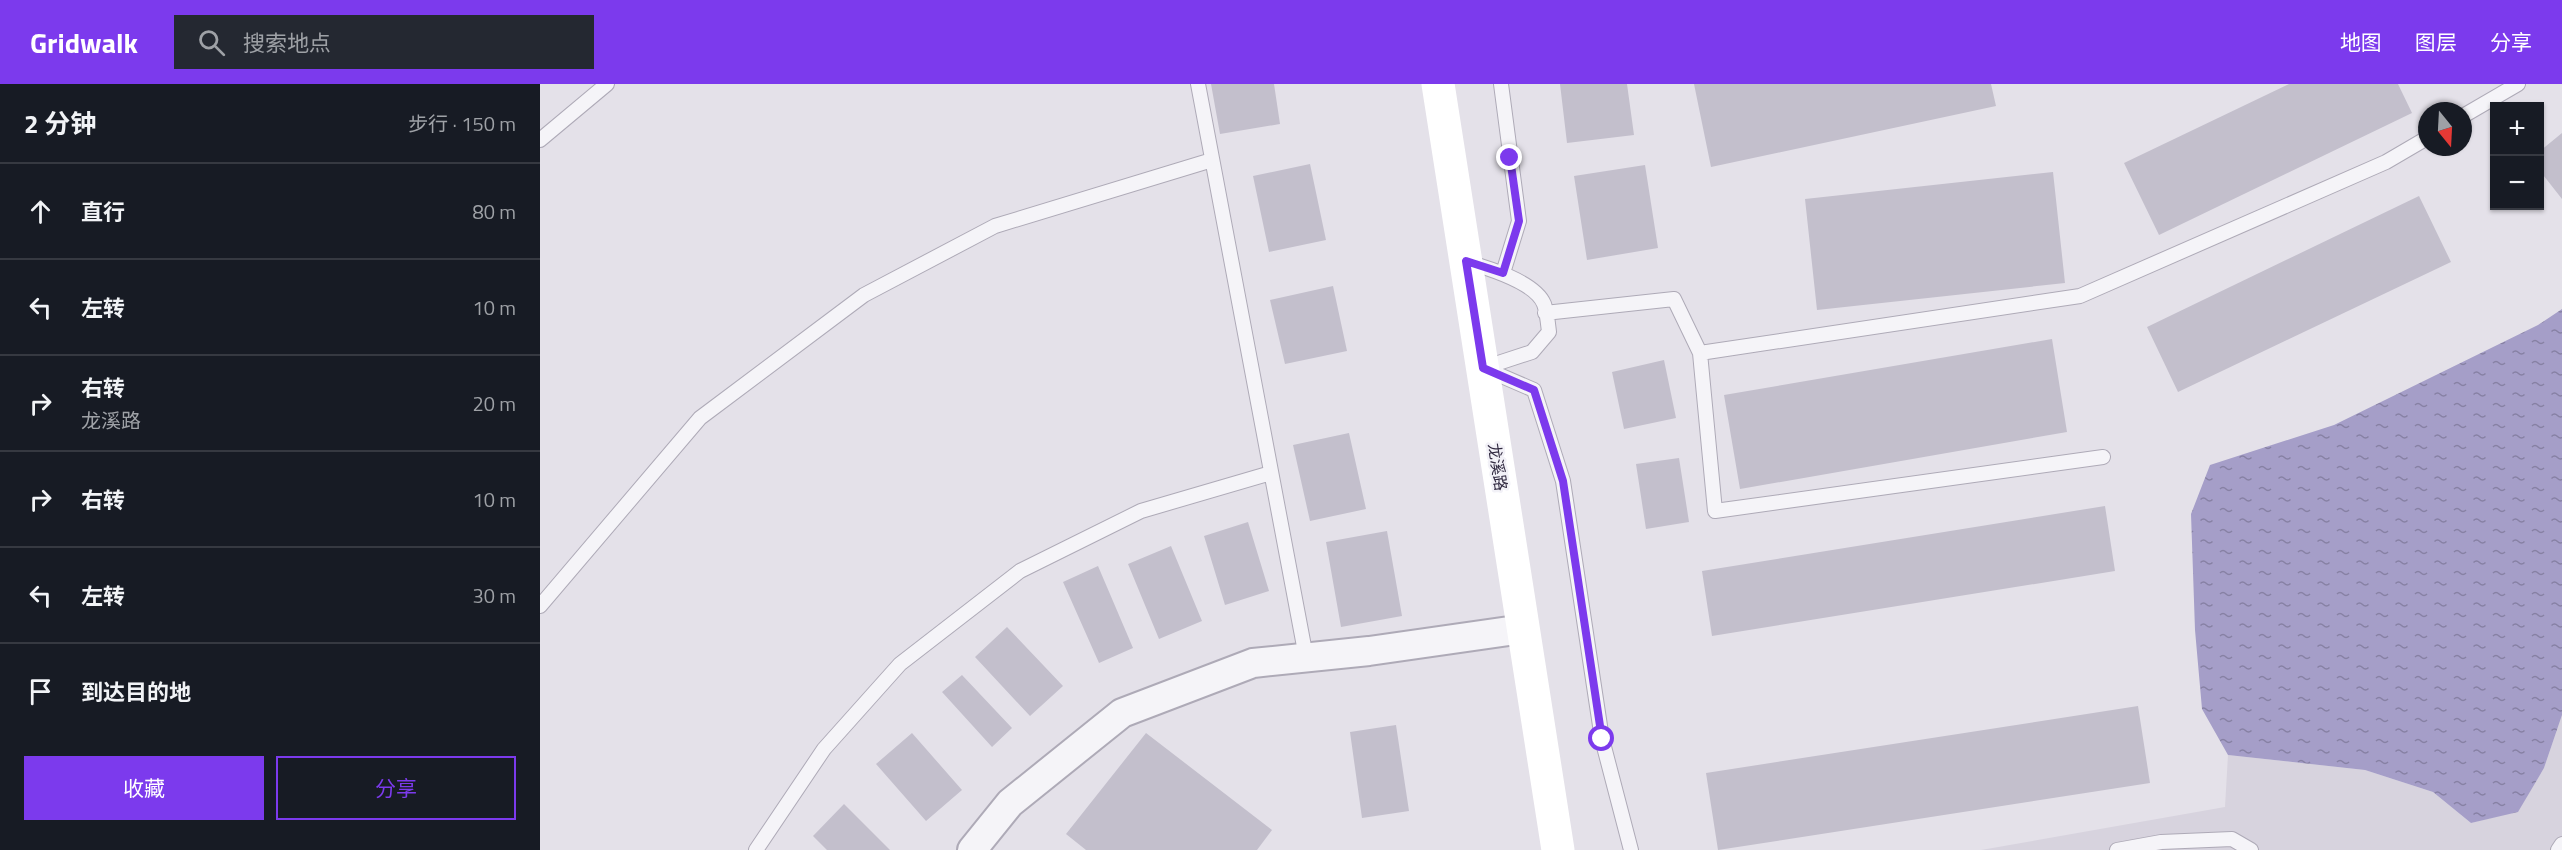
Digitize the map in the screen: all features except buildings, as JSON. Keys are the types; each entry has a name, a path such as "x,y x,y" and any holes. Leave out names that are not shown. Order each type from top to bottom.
{"street":[{"name":"龙溪路","path":"1438,84 1558,850"},
{"path":"972,850 1010,803 1122,713 1252,663 1368,651 1523,629"}],"lane":[{"path":"540,140 607,84"},
{"path":"1198,84 1306,657"},
{"path":"1501,84 1519,221 1503,273"},
{"path":"2472,112 2518,84"},
{"path":"1700,353 2080,296 2386,162 2418,143"},
{"path":"540,606 700,418 864,295 995,226 1212,159"},
{"path":"1466,261 1503,273 1521,282 1544,302 1549,332 1532,352 1483,368"},
{"path":"1545,313 1674,299 1700,353 1714,511 2103,457"},
{"path":"1483,368 1534,390 1563,481 1602,739 1631,850"},
{"path":"756,850 824,749 900,664 1020,571 1141,511 1271,473"},
{"path":"2117,850 2161,842 2232,839 2251,850"},
{"path":"2558,850 2562,844"}],"shaded area":[{"path":"2562,715 2562,850 1981,850 2225,807 2228,755 2365,770 2433,792 2471,823 2518,811 2544,768"}],"water":[{"path":"2562,309 2562,715 2544,768 2518,812 2471,823 2433,792 2365,770 2228,755 2202,709 2195,630 2191,514 2210,465 2334,425 2538,325"}],"route":[{"path":"1510,158 1519,221 1503,273 1466,261 1483,368 1534,390 1563,481 1602,739"}]}
